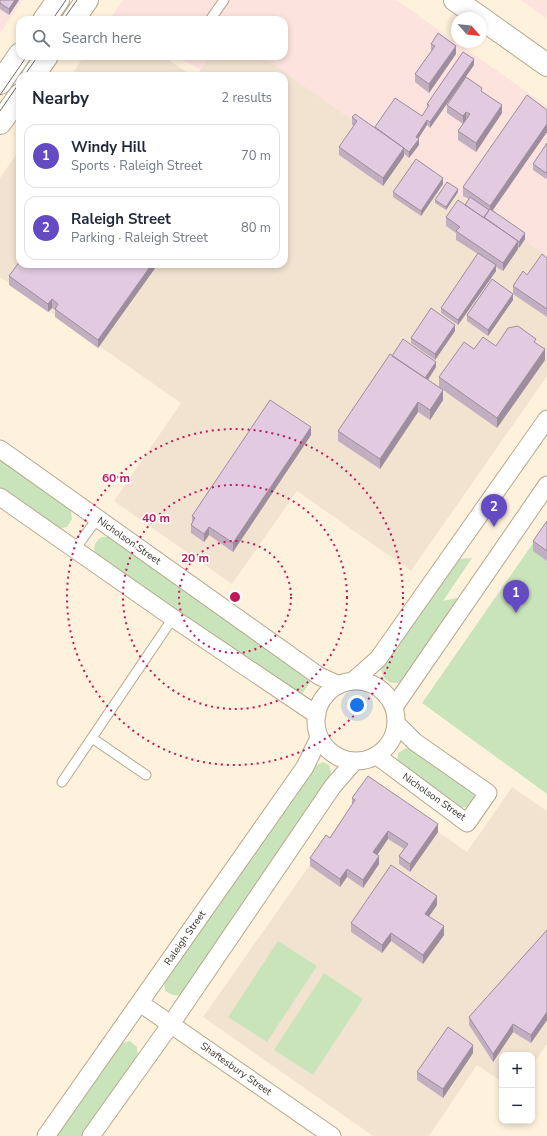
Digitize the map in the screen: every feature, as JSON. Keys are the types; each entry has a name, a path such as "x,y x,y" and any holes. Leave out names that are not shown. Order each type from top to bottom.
{"street":[{"path":"47,16 58,0"},
{"path":"76,16 87,0"},
{"path":"455,0 472,12"},
{"path":"487,22 547,65"},
{"path":"0,83 16,60"},
{"path":"36,72 44,60"},
{"path":"0,123 16,101"},
{"path":"346,683 366,682 378,687 388,696 394,707 397,724 394,737 387,748 377,756 366,761 354,762 343,760 334,755 325,747 316,727 316,715 324,698 378,659 547,419"},
{"name":"Nicholson Street","path":"0,449 319,676 346,683"},
{"path":"394,707 547,486"},
{"path":"0,497 173,618 316,715"},
{"name":"Nicholson Street","path":"377,756 467,823 488,793 415,742 397,724"},
{"name":"Raleigh Street","path":"46,1136 305,767 320,738"},
{"path":"91,1136 171,1024 333,786 354,762"},
{"name":"Shaftesbury Street","path":"140,1003 332,1136"}],"lane":[{"path":"213,16 224,0"},
{"path":"75,549 97,519"},
{"path":"62,782 173,618"},
{"path":"92,738 146,775"}],"shaded area":[{"path":"0,0 23,0 0,33"},
{"path":"123,0 396,0 451,39 451,48 464,48 547,106 547,263 288,79 288,72 205,72 183,60 288,60 288,16 112,16"},
{"path":"521,0 547,0 547,19"},
{"path":"81,60 169,60 186,72 74,72"},
{"path":"208,60 267,60 284,72 199,72"},
{"path":"288,75 547,256 547,376 411,571 297,491 232,584 114,501 181,403 0,277 0,178 16,155 16,268 288,268"},
{"path":"368,783 467,852 512,787 547,811 547,1044 535,1062 535,1052 499,1052 499,1080 477,1065 429,1136 373,1136 203,1017"}],"green space":[{"path":"0,459 67,506 71,511 72,519 67,527 62,528 55,526 0,488"},
{"path":"547,523 547,794 422,703"},
{"path":"102,537 110,537 313,678 300,697 96,556 94,550 95,545"},
{"path":"472,558 443,601 461,597 401,682 393,683 387,680 383,675 381,667 457,559"},
{"path":"406,748 414,750 474,793 470,806 461,808 397,762 398,753"},
{"path":"323,762 329,765 332,775 181,996 173,995 165,991 164,980 313,767"},
{"path":"278,941 317,966 267,1042 228,1017"},
{"path":"324,973 363,999 313,1075 274,1050"},
{"path":"130,1041 137,1047 138,1059 84,1136 56,1136 121,1043"}],"building":[{"path":"0,0 15,0 9,9 0,3"},
{"path":"438,33 451,42 451,48 455,48 429,84 415,74 435,46 431,44"},
{"path":"463,52 474,59 430,122 427,120 416,137 419,139 409,152 375,127 395,98 422,116 429,105 427,104"},
{"path":"466,77 482,88 481,91 502,105 476,143 458,131 470,114 466,112 463,116 447,105"},
{"path":"527,95 547,110 547,124 490,206 463,187"},
{"path":"355,114 404,148 383,178 339,147 357,121 352,117"},
{"path":"547,143 547,172 546,173 533,164"},
{"path":"416,159 443,178 421,211 393,192"},
{"path":"447,182 458,189 446,207 435,200"},
{"path":"470,197 489,210 484,218 465,205"},
{"path":"458,200 518,241 503,263 456,231 460,227 446,217"},
{"path":"490,209 525,233 519,242 484,217"},
{"path":"478,253 496,265 458,320 441,308"},
{"path":"542,254 547,258 547,309 513,286 523,271 527,275"},
{"path":"16,266 16,268 149,268 98,340 55,309 58,304 52,299 48,304 9,276"},
{"path":"492,279 513,294 488,330 467,315"},
{"path":"431,308 455,325 435,354 411,338"},
{"path":"518,326 536,339 534,342 545,349 497,418 439,377 464,342 474,349 483,337 496,346 508,328"},
{"path":"403,339 436,362 425,378 392,356"},
{"path":"390,354 443,390 430,410 418,402 380,459 338,431"},
{"path":"270,400 311,427 233,543 209,527 204,534 191,525 195,518 192,516"},
{"path":"547,521 547,551 533,541"},
{"path":"368,776 438,824 410,864 399,856 408,844 388,831 373,852 379,856 363,880 347,869 340,879 310,858 326,835 330,838 355,800 352,798"},
{"path":"391,865 437,896 425,914 444,926 423,955 391,933 382,945 351,923"},
{"path":"547,930 547,1012 531,1035 513,1024 493,1054 469,1017"},
{"path":"448,1027 473,1045 443,1089 417,1072"}],"tram line":[{"path":"55,16 66,0"},
{"path":"66,16 77,0"},
{"path":"0,95 24,60"},
{"path":"27,72 35,60"},
{"path":"0,111 16,88"}],"place":[{"name":"Raleigh Street","path":"494,527"},
{"name":"Windy Hill","path":"516,613"}]}
